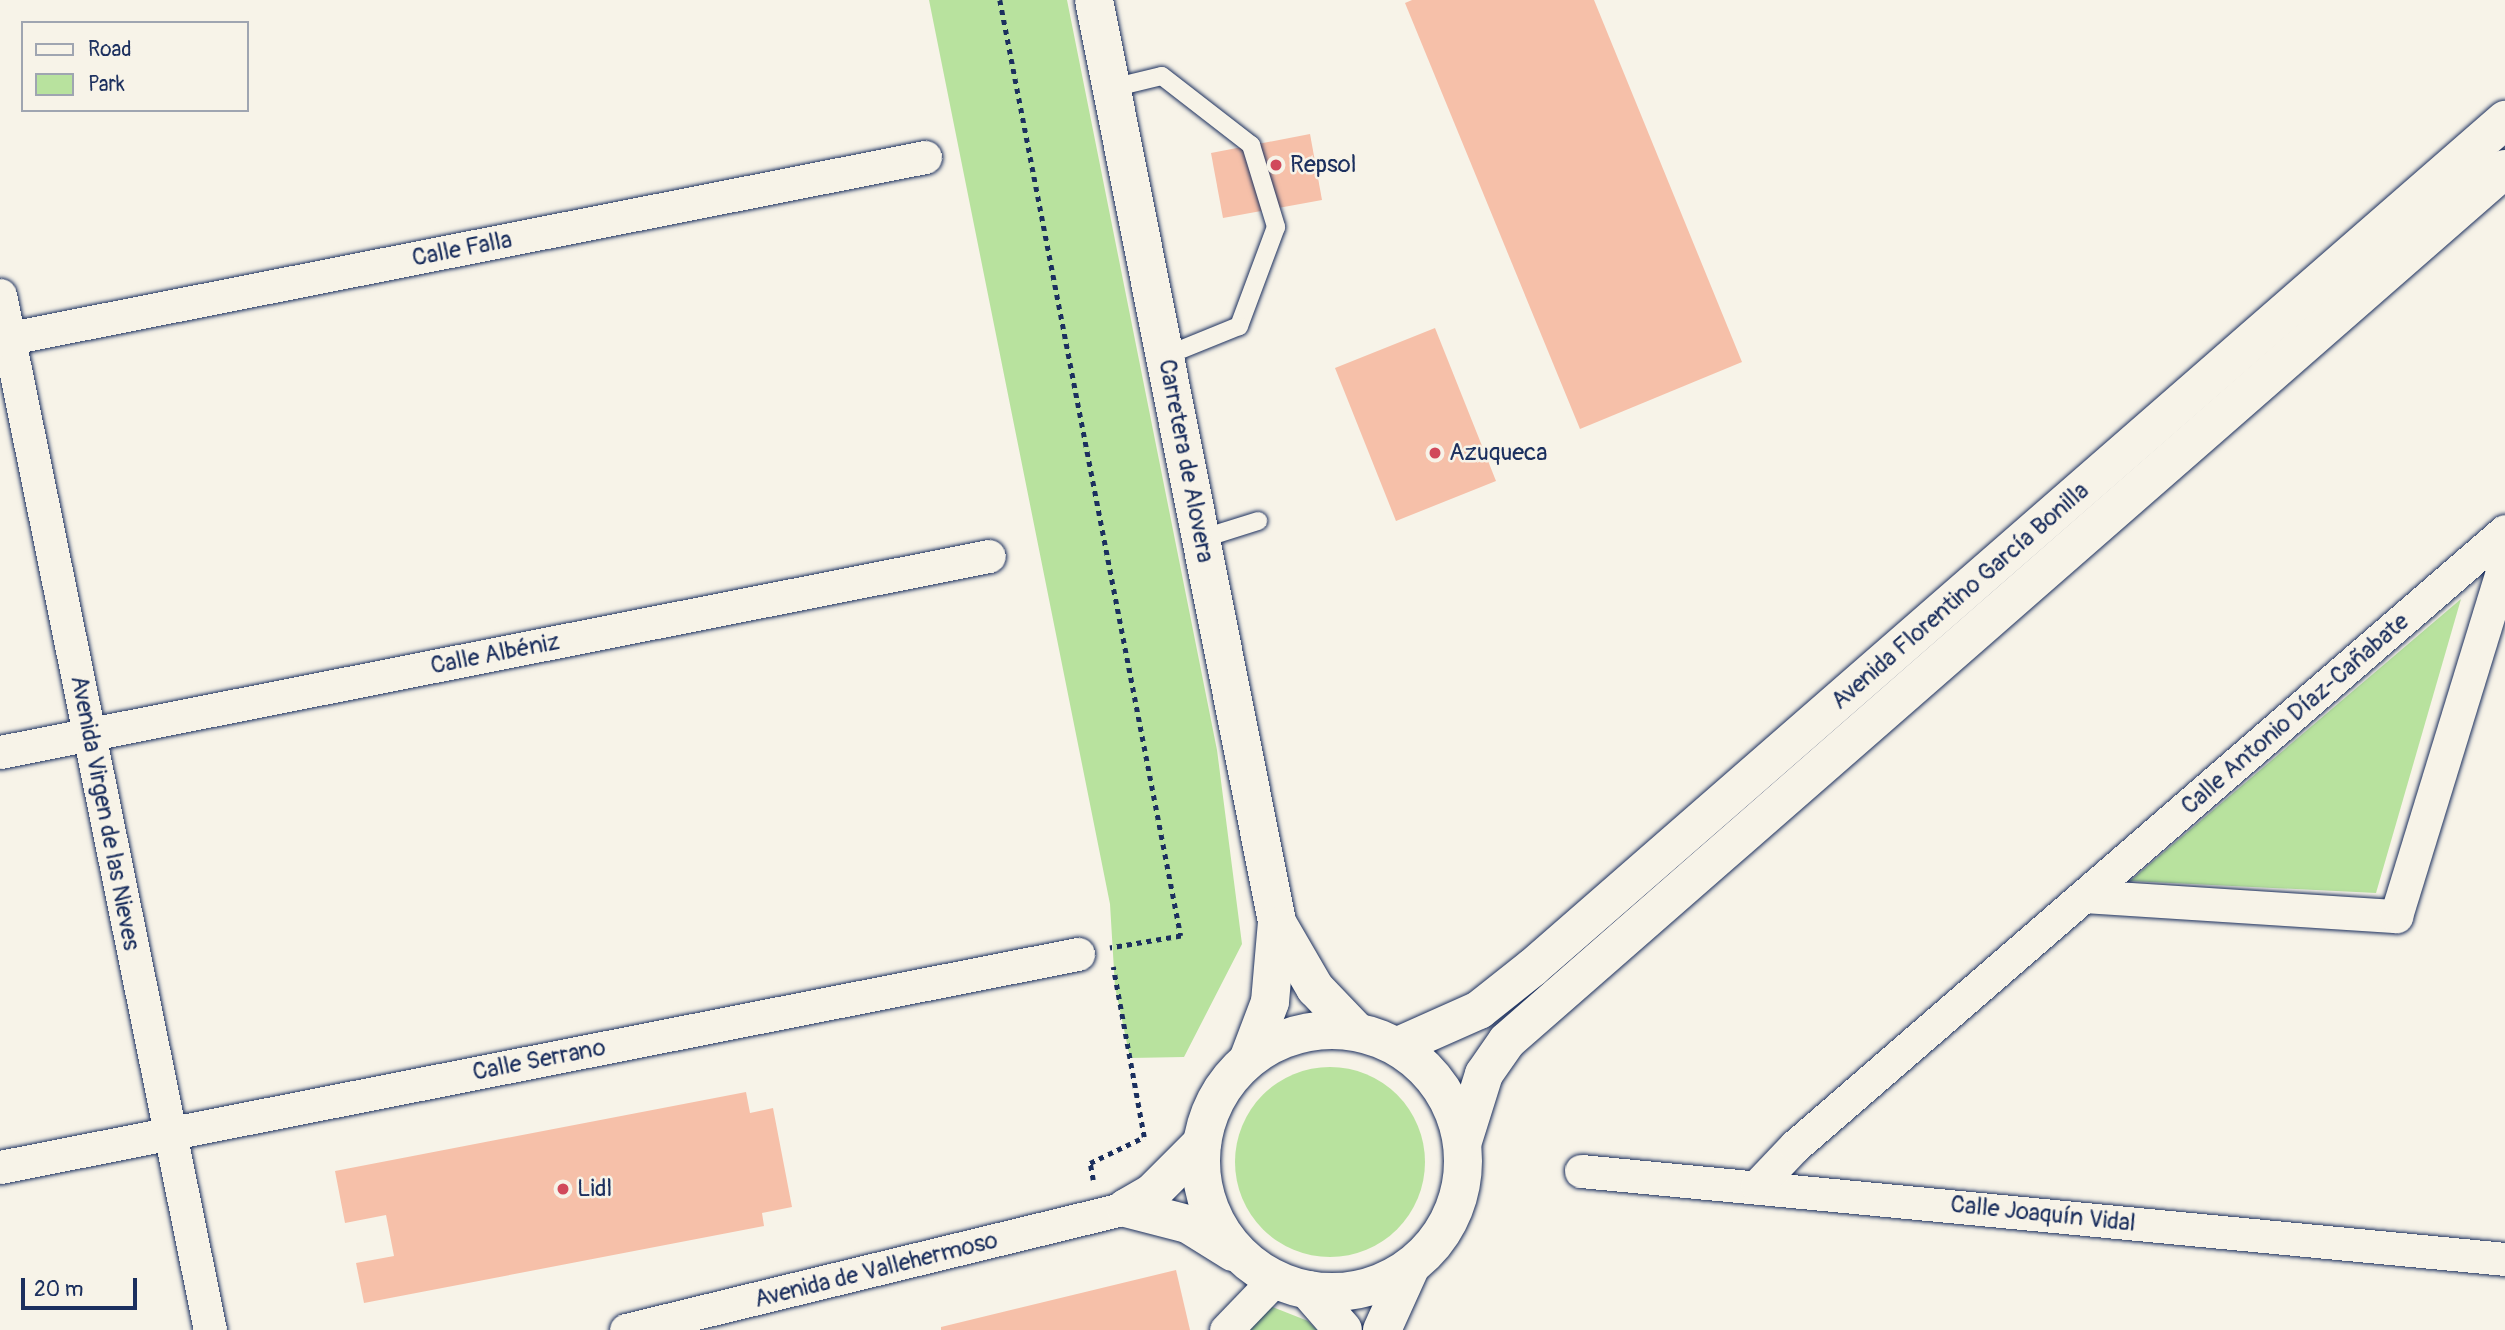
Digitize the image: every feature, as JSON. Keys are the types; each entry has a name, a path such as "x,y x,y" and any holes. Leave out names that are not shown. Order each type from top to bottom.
{"street":[{"name":"Carretera de Alovera","path":"1094,0 1277,922 1270,1002 1248,1060"},
{"name":"Avenida Florentino García Bonilla","path":"1398,1046 1479,1010 1532,968 2505,120"},
{"name":"Calle Falla","path":"4,339 925,158"},
{"name":"Avenida Florentino García Bonilla","path":"1463,1141 1484,1074 1507,1041 2505,169"},
{"name":"Avenida Virgen de las Nieves","path":"0,295 4,339 89,734 210,1330"},
{"name":"Calle Antonio Díaz-Cañabate","path":"1757,1186 1795,1146 2505,531"},
{"name":"Calle Albéniz","path":"0,752 989,556"},
{"path":"2085,896 2396,916 2505,561"},
{"name":"Carretera de Alovera","path":"1277,922 1308,979 1356,1031"},
{"name":"Calle Serrano","path":"0,1167 1078,954"},
{"path":"1343,1330 1291,1285 1244,1258 1217,1225 1203,1185 1202,1143 1210,1111 1248,1060 1293,1037 1356,1031 1398,1046 1429,1071 1451,1103 1463,1141 1454,1210 1411,1266 1382,1330"},
{"name":"Avenida de Vallehermoso","path":"626,1330 1110,1199 1152,1193 1202,1143"},
{"name":"Calle Joaquín Vidal","path":"1581,1171 2505,1259"},
{"name":"Avenida de Vallehermoso","path":"1110,1199 1188,1224 1244,1258"},
{"path":"1226,1330 1291,1285 1344,1292 1411,1266"}],"lane":[{"path":"1112,88 1162,76 1251,145 1276,227 1238,326 1165,356"},
{"path":"1201,539 1258,521"}],"path":[{"path":"1000,0 1181,936 1110,948 1144,1138 1090,1163 1110,1199"}],"green space":[{"path":"929,0 1067,0 1217,750 1242,944 1184,1057 1130,1058 1115,987 1110,904"},
{"path":"2461,599 2376,893 2130,881"},
{"path":"1330,1067 1366,1074 1397,1095 1418,1126 1425,1162 1418,1198 1397,1229 1366,1250 1330,1257 1294,1250 1263,1229 1242,1198 1235,1162 1242,1126 1263,1095 1294,1074"},
{"path":"1250,1298 1308,1321 1317,1330 1230,1330"}],"building":[{"path":"1412,0 1594,0 1742,362 1580,429 1405,3"},
{"path":"1310,134 1322,200 1223,218 1211,153"},
{"path":"1435,328 1496,481 1396,521 1335,368"},
{"name":"Lidl","path":"746,1092 750,1113 773,1108 792,1207 762,1213 764,1226 364,1303 356,1263 394,1256 386,1215 345,1223 335,1171"},
{"path":"1176,1270 1190,1330 941,1330 941,1327"}],"place":[{"name":"Repsol","path":"1276,165"},
{"name":"Azuqueca","path":"1435,453"},
{"name":"Lidl","path":"563,1189"}]}
